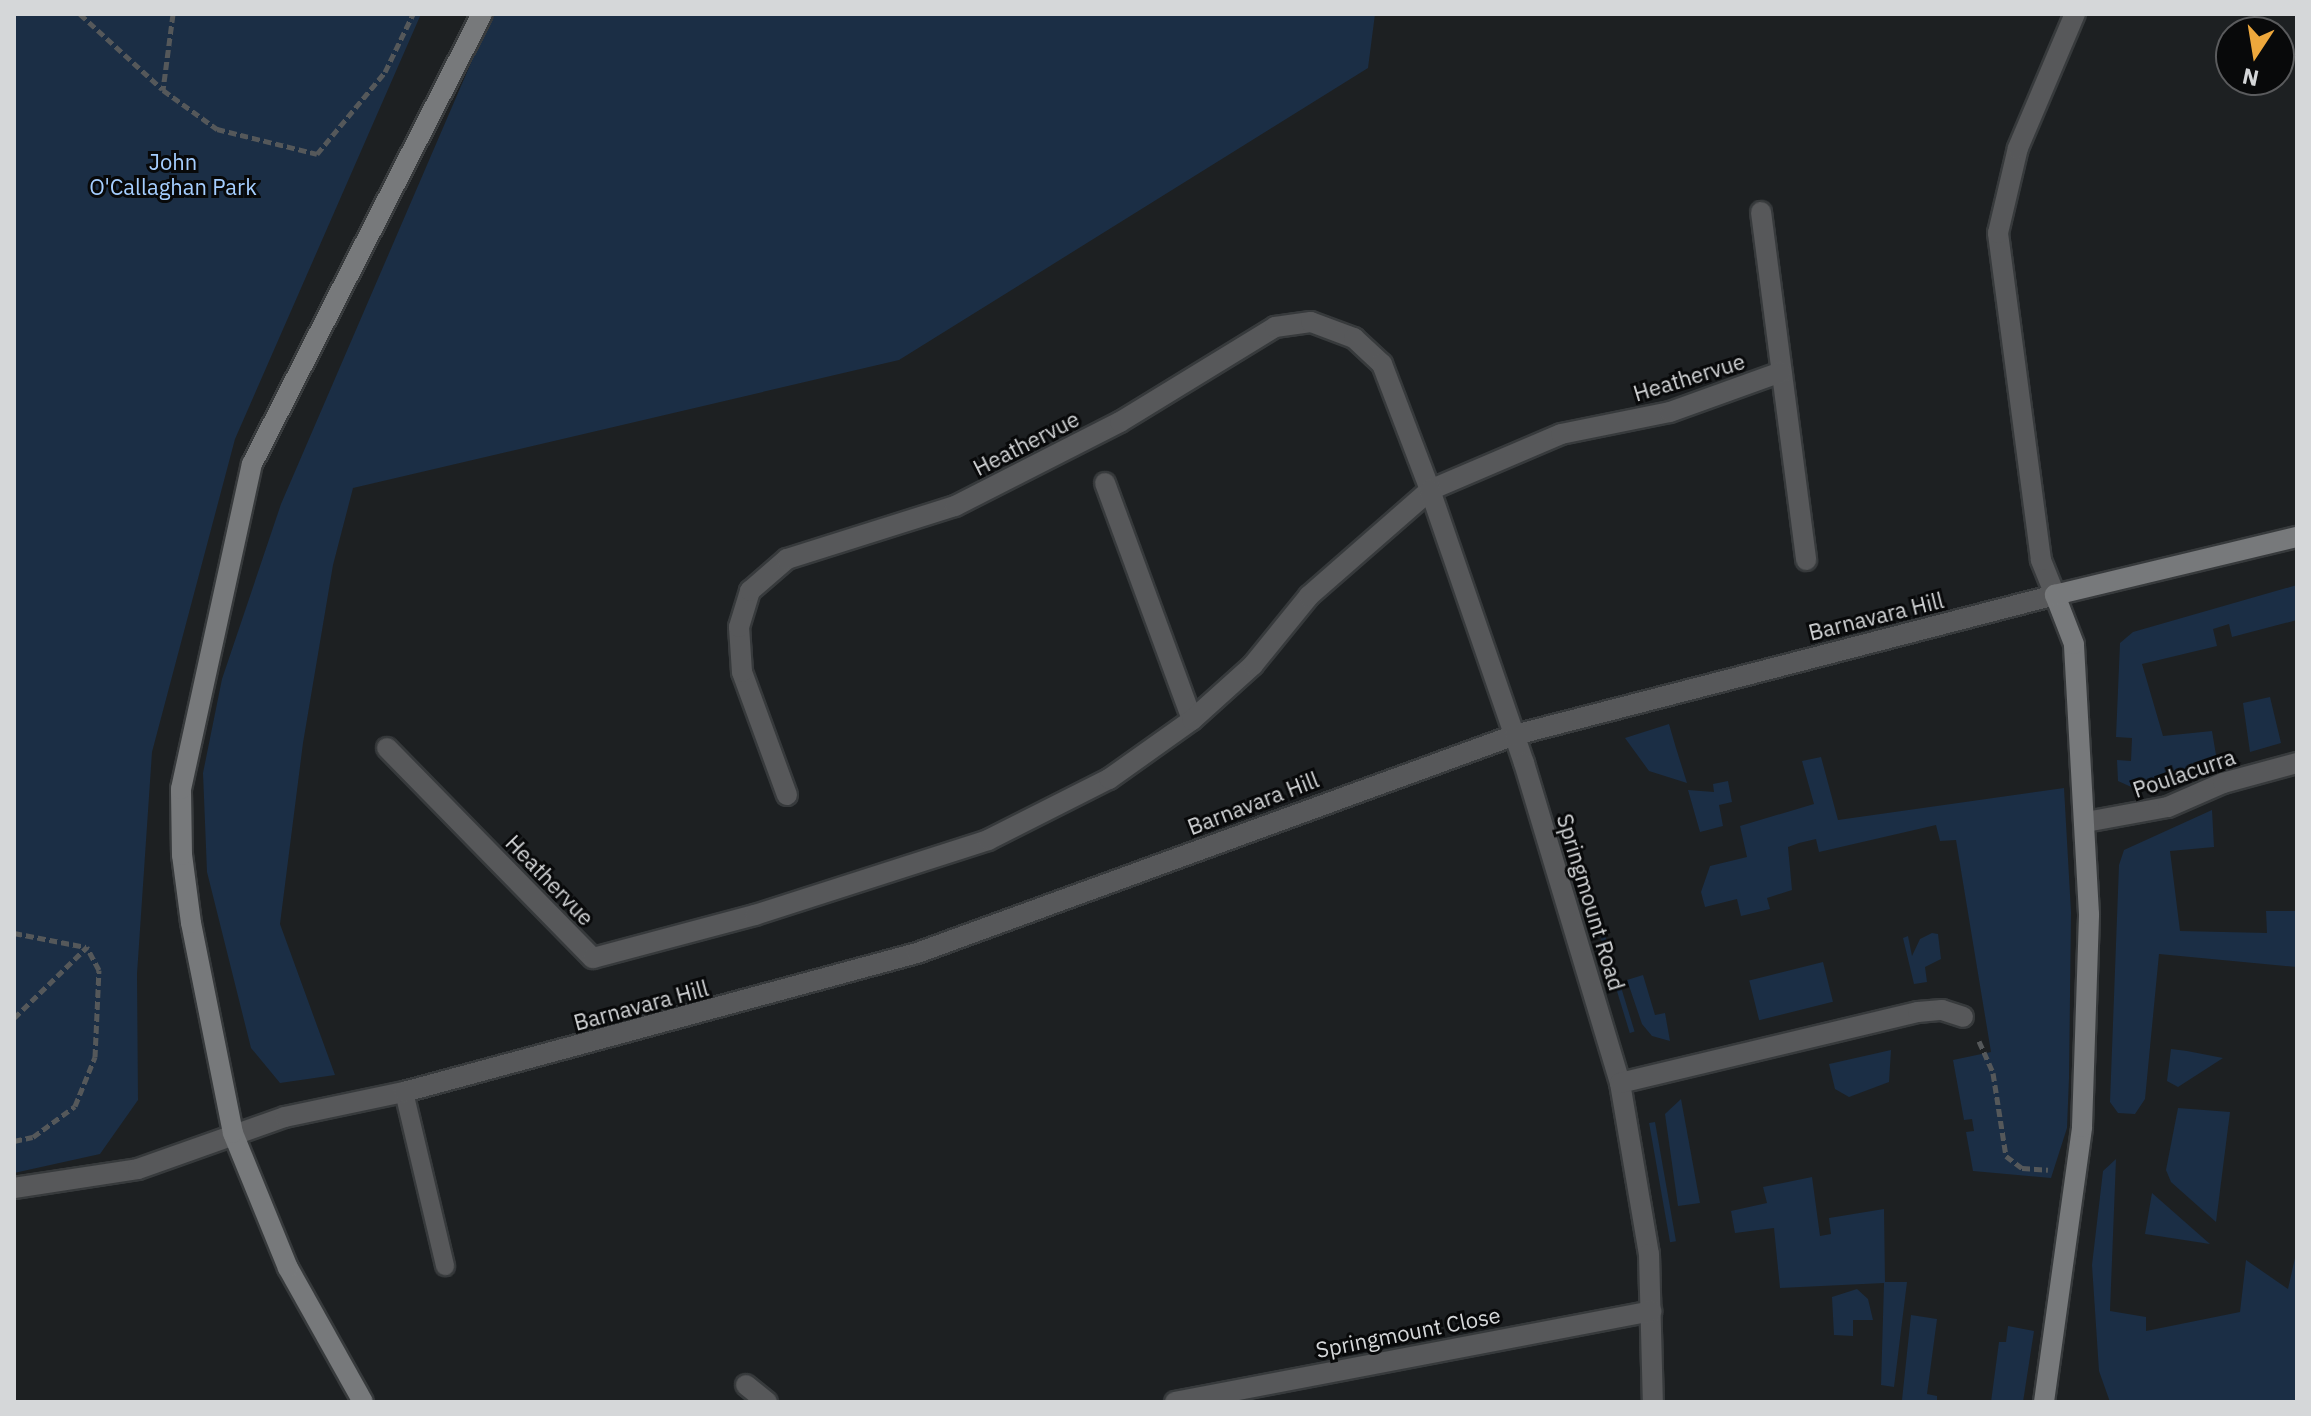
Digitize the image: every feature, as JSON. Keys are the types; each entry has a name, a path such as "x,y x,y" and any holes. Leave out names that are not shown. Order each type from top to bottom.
{"main road":[{"path":"363,1402 288,1268 233,1133 191,923 182,855 181,789 252,464 482,14"},
{"name":"Barnavara Hill","path":"2055,595 2297,537"},
{"path":"2044,1402 2086,1078 2086,822 2074,644 2055,595"}],"street":[{"path":"2055,595 2041,560 1998,233 2018,148 2075,14"},
{"path":"1761,212 1806,560"},
{"name":"Heathervue","path":"787,795 742,672 739,627 750,591 787,559 955,506 1120,422 1275,327 1311,322 1354,338 1382,364 1430,490 1515,735"},
{"name":"Heathervue","path":"387,748 593,958 755,915 988,840 1109,779 1192,720 1253,665 1309,596 1430,490 1561,434 1670,412 1781,372"},
{"path":"1105,483 1192,720"},
{"name":"Barnavara Hill","path":"14,1188 138,1169 233,1133 404,1092 917,953 1515,735 2055,595"},
{"name":"Springmount Road","path":"1515,735 1620,1083 1649,1254 1653,1402"},
{"name":"Poulacurra","path":"2086,822 2168,807 2223,783 2297,763"},
{"path":"1620,1083 1918,1012 1942,1010 1963,1017"},
{"name":"Springmount Close","path":"1175,1402 1651,1311"},
{"path":"746,1385 767,1402"}],"lane":[{"path":"404,1092 445,1266"}],"path":[{"path":"80,14 163,90 217,129 317,154 385,72 413,14"},
{"path":"163,90 173,14"},
{"path":"14,933 87,947"},
{"path":"14,1018 87,947"},
{"path":"14,1141 33,1137 75,1106 95,1057 99,970 87,947"},
{"path":"1963,1017 1987,1053 2006,1156 2022,1168 2076,1173"}],"green space":[{"name":"John O'Callaghan Park","path":"14,14 421,14 235,439 152,752 137,974 138,1100 100,1154 14,1173"},
{"path":"492,14 1375,14 1368,68 899,360 353,488 333,565 303,743 280,924 335,1075 280,1083 251,1048 207,872 203,773 222,679 281,504"},
{"path":"2297,585 2297,620 2232,637 2229,624 2213,629 2217,646 2142,664 2163,736 2212,731 2217,761 2138,790 2118,781 2117,760 2131,761 2132,738 2116,737 2120,643 2133,632"},
{"path":"2270,697 2281,743 2250,752 2243,703"},
{"path":"1669,724 1687,783 1649,771 1625,738"},
{"path":"1821,757 1838,820 2064,788 2071,912 2069,1078 2067,1128 2051,1178 1973,1171 1966,1132 1974,1131 1972,1119 1964,1120 1953,1060 1991,1052 1956,840 1940,841 1936,825 1819,852 1816,839 1799,843 1788,847 1792,890 1767,898 1770,909 1741,916 1737,899 1705,907 1701,892 1710,866 1747,857 1740,826 1814,804 1802,761"},
{"path":"1728,781 1732,802 1719,805 1723,826 1700,832 1688,790 1714,792 1713,784"},
{"path":"2212,810 2214,847 2170,851 2180,931 2267,933 2266,911 2297,911 2297,967 2159,954 2145,1099 2135,1114 2118,1113 2110,1102 2119,865 2124,850"},
{"path":"1591,889 1635,1031 1630,1033 1586,890"},
{"path":"1932,933 1938,934 1941,959 1925,967 1927,982 1914,984 1903,938 1908,936 1912,956 1920,939"},
{"path":"1823,962 1833,1002 1759,1020 1749,980"},
{"path":"1643,975 1655,1015 1665,1013 1670,1041 1652,1036 1642,1024 1627,980"},
{"path":"2171,1049 2223,1058 2178,1087 2167,1081"},
{"path":"1891,1050 1889,1082 1849,1097 1835,1089 1829,1064"},
{"path":"1681,1099 1700,1203 1678,1206 1665,1114"},
{"path":"2178,1108 2230,1112 2216,1222 2171,1182 2166,1170"},
{"path":"1655,1122 1676,1241 1670,1242 1649,1123"},
{"path":"2116,1159 2110,1311 2146,1317 2146,1331 2240,1312 2246,1260 2288,1289 2297,1249 2297,1402 2110,1402 2099,1371 2092,1265 2103,1171"},
{"path":"1812,1177 1820,1236 1831,1234 1829,1218 1884,1209 1885,1282 1907,1282 1894,1387 1881,1385 1884,1283 1780,1288 1774,1228 1735,1233 1731,1211 1767,1203 1763,1187"},
{"path":"2152,1193 2210,1244 2145,1234"},
{"path":"1857,1289 1868,1299 1873,1320 1853,1320 1853,1336 1834,1335 1832,1297"},
{"path":"1911,1315 1937,1319 1927,1394 1937,1396 1937,1402 1902,1400"},
{"path":"2008,1326 2034,1331 2023,1402 1991,1402 1999,1342 2006,1342"}]}
